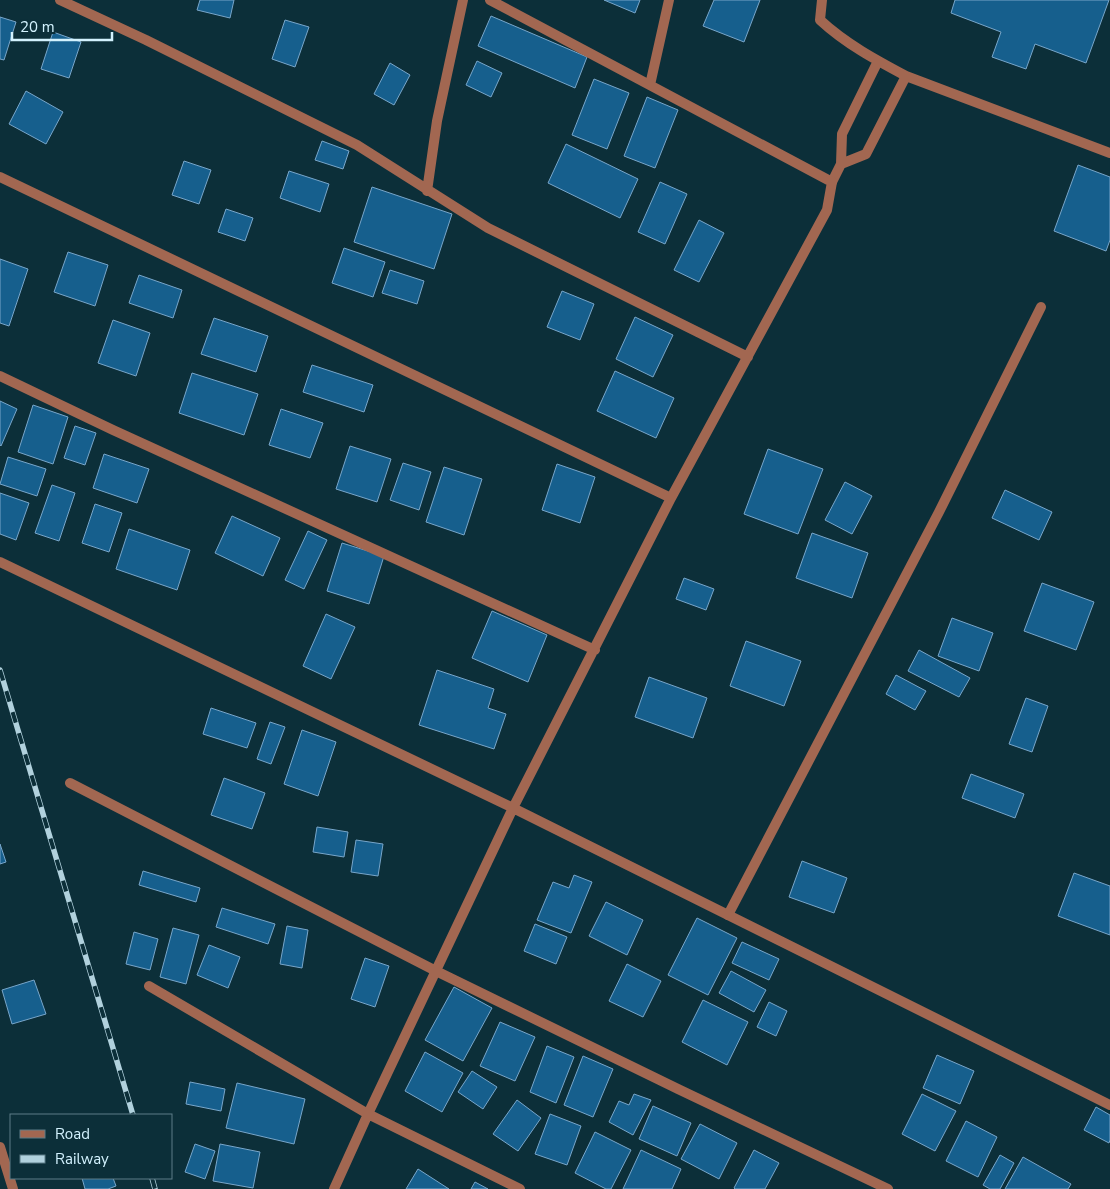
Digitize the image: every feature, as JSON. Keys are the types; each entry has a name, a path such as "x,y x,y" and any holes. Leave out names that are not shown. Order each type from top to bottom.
{"street":[{"path":"60,0 146,40 357,145 488,228 748,357"},
{"path":"427,191 437,122 463,0"},
{"path":"490,0 832,182"},
{"path":"650,85 669,0"},
{"path":"822,0 820,20 836,35 906,76 1110,153"},
{"path":"334,1189 513,808 671,498 827,210 832,182 841,164 842,134 878,61"},
{"path":"841,164 866,154 906,76"},
{"path":"0,177 671,498"},
{"path":"728,915 939,512 1041,307"},
{"path":"0,376 113,430 595,650"},
{"path":"0,562 513,808 1110,1105"},
{"path":"70,783 436,971 888,1189"},
{"path":"149,986 368,1114 520,1189"},
{"path":"0,1147 13,1189"}],"building":[{"path":"200,0 234,0 230,18 197,10"},
{"path":"604,0 640,0 635,13"},
{"path":"714,0 760,0 744,42 703,26"},
{"path":"955,0 1109,0 1086,63 1035,44 1026,69 992,57 1001,32 951,13"},
{"path":"491,16 587,57 575,88 478,46"},
{"path":"0,17 16,22 4,60 0,59"},
{"path":"285,20 309,27 295,67 272,59"},
{"path":"53,32 81,42 69,78 41,69"},
{"path":"477,61 502,73 491,97 466,85"},
{"path":"390,63 410,75 394,105 374,94"},
{"path":"594,79 629,93 607,149 572,135"},
{"path":"26,91 63,112 46,144 9,124"},
{"path":"647,97 678,110 655,168 624,156"},
{"path":"322,141 349,151 343,169 315,160"},
{"path":"566,144 638,179 620,218 548,183"},
{"path":"184,161 211,170 199,204 172,195"},
{"path":"1078,165 1110,177 1110,240 1106,251 1054,231"},
{"path":"289,171 329,184 320,212 280,198"},
{"path":"660,182 687,194 665,244 638,232"},
{"path":"372,187 452,214 434,269 354,242"},
{"path":"226,209 253,218 245,241 218,232"},
{"path":"699,220 724,233 699,282 674,270"},
{"path":"344,248 385,262 373,297 332,283"},
{"path":"68,252 108,265 95,306 54,292"},
{"path":"0,259 28,269 9,326 0,323"},
{"path":"390,270 424,281 417,304 382,293"},
{"path":"139,275 182,290 173,318 129,303"},
{"path":"562,291 594,304 580,340 547,327"},
{"path":"635,317 673,335 653,377 616,359"},
{"path":"214,318 268,336 256,372 201,354"},
{"path":"113,320 150,333 136,376 98,363"},
{"path":"312,365 373,385 364,412 303,392"},
{"path":"615,371 674,398 656,438 597,411"},
{"path":"192,373 258,394 244,435 179,413"},
{"path":"0,401 17,409 1,446 0,445"},
{"path":"33,405 68,417 53,464 18,452"},
{"path":"281,409 323,423 310,458 269,445"},
{"path":"75,426 96,433 85,465 64,458"},
{"path":"350,446 391,459 377,502 336,489"},
{"path":"768,449 823,469 798,534 744,514"},
{"path":"104,454 149,469 137,503 93,488"},
{"path":"8,457 46,469 37,496 0,484"},
{"path":"403,463 431,472 419,510 390,500"},
{"path":"557,464 595,477 580,523 542,510"},
{"path":"444,467 482,479 464,535 426,522"},
{"path":"845,482 872,496 852,534 825,520"},
{"path":"52,485 75,493 59,541 35,533"},
{"path":"1005,490 1052,512 1039,540 992,518"},
{"path":"0,493 29,503 16,540 0,534"},
{"path":"95,504 122,513 109,552 82,543"},
{"path":"232,516 280,538 263,576 215,553"},
{"path":"129,529 190,550 177,590 116,569"},
{"path":"308,531 327,540 304,589 285,580"},
{"path":"812,533 868,553 852,598 796,578"},
{"path":"342,543 384,556 369,604 327,591"},
{"path":"684,578 714,589 706,610 676,599"},
{"path":"1042,583 1094,602 1076,650 1024,631"},
{"path":"492,611 547,635 528,682 472,658"},
{"path":"326,614 355,627 331,679 303,666"},
{"path":"952,618 993,633 979,671 938,656"},
{"path":"746,641 801,661 784,706 730,686"},
{"path":"919,650 970,678 959,697 908,671"},
{"path":"437,670 494,689 488,708 506,714 494,749 419,725"},
{"path":"896,675 926,691 915,710 886,694"},
{"path":"649,677 707,698 693,738 635,717"},
{"path":"1026,698 1048,706 1032,752 1009,744"},
{"path":"211,708 256,723 247,748 203,734"},
{"path":"270,722 285,727 271,764 257,759"},
{"path":"302,730 336,742 318,796 284,784"},
{"path":"971,774 1024,794 1015,818 962,798"},
{"path":"224,778 265,793 252,829 211,815"},
{"path":"317,827 348,832 344,857 313,852"},
{"path":"356,840 383,844 378,876 351,872"},
{"path":"0,844 6,862 0,864"},
{"path":"802,861 847,878 834,913 789,897"},
{"path":"143,871 200,888 196,902 139,885"},
{"path":"1074,873 1110,886 1110,935 1058,916"},
{"path":"574,875 592,882 571,933 537,920 553,882 569,888"},
{"path":"606,902 643,920 627,955 589,936"},
{"path":"222,908 275,924 268,944 216,927"},
{"path":"697,918 737,938 708,995 668,975"},
{"path":"535,924 567,937 556,964 524,951"},
{"path":"287,926 308,930 302,968 280,964"},
{"path":"173,928 199,935 186,984 160,977"},
{"path":"134,932 158,939 150,970 126,964"},
{"path":"742,942 779,959 769,980 732,963"},
{"path":"209,945 240,957 228,988 197,975"},
{"path":"365,958 389,966 375,1007 351,999"},
{"path":"627,964 661,981 643,1017 609,1001"},
{"path":"731,971 766,990 754,1012 719,993"},
{"path":"34,980 46,1014 12,1024 2,990"},
{"path":"454,987 492,1008 463,1061 425,1040"},
{"path":"703,1000 748,1022 727,1065 682,1042"},
{"path":"769,1002 787,1011 776,1036 757,1027"},
{"path":"500,1022 535,1037 515,1081 480,1066"},
{"path":"547,1046 574,1057 556,1103 530,1092"},
{"path":"425,1052 463,1073 442,1112 405,1091"},
{"path":"937,1055 974,1071 960,1104 923,1088"},
{"path":"583,1056 613,1069 593,1117 564,1105"},
{"path":"472,1071 497,1087 483,1109 458,1092"},
{"path":"190,1082 225,1089 221,1111 186,1104"},
{"path":"237,1083 305,1099 294,1144 226,1128"},
{"path":"634,1094 651,1100 633,1135 609,1122 619,1101 629,1105"},
{"path":"922,1094 956,1111 935,1151 902,1134"},
{"path":"517,1100 541,1118 518,1151 493,1134"},
{"path":"653,1106 691,1123 677,1156 639,1139"},
{"path":"1096,1107 1110,1115 1109,1143 1084,1130"},
{"path":"550,1114 581,1126 567,1165 535,1154"},
{"path":"966,1121 997,1137 978,1177 946,1161"},
{"path":"700,1124 737,1143 719,1179 681,1159"},
{"path":"595,1132 631,1150 611,1189 606,1189 575,1173"},
{"path":"195,1144 215,1151 205,1179 185,1172"},
{"path":"220,1144 260,1152 253,1188 213,1181"},
{"path":"641,1150 681,1169 672,1189 623,1189"},
{"path":"754,1150 779,1163 765,1189 735,1189 734,1188"},
{"path":"1000,1155 1014,1163 1000,1189 990,1189 983,1185"},
{"path":"1023,1157 1071,1184 1068,1189 1005,1189"},
{"path":"418,1169 449,1189 406,1189"},
{"path":"82,1179 113,1179 116,1186 108,1189 85,1189"},
{"path":"475,1182 488,1189 471,1189"}],"railway":[{"path":"0,670 133,1114"},
{"path":"152,1179 155,1189"}]}
